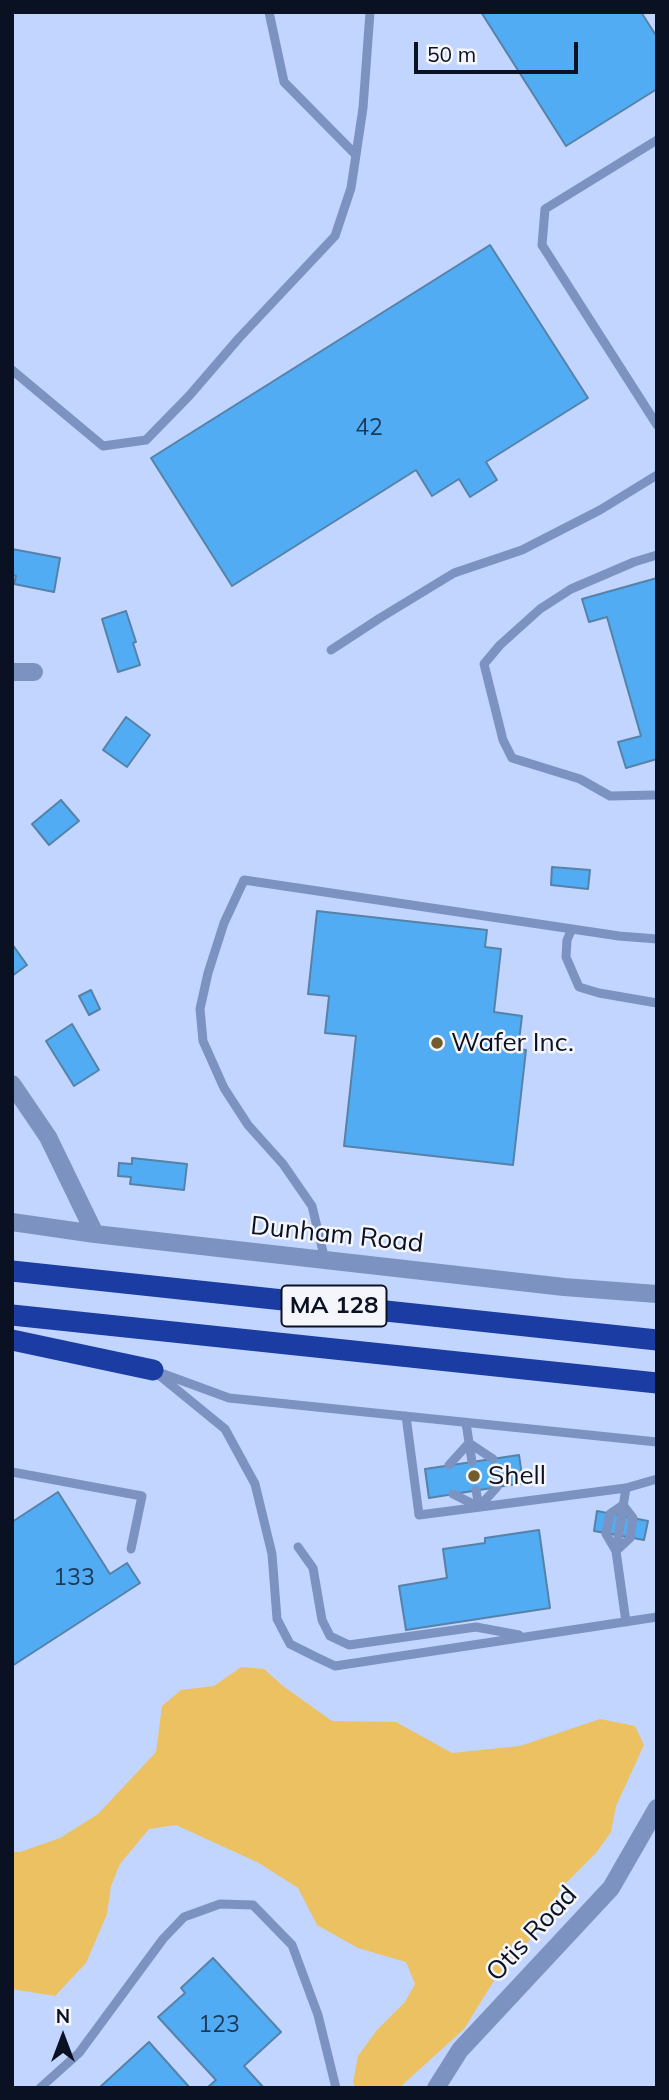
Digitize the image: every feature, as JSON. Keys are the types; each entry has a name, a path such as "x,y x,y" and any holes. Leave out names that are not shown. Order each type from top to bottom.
{"highway":[{"name":"MA 128","path":"12,1271 657,1340"},
{"name":"MA 128","path":"12,1315 657,1383"},
{"path":"12,1340 153,1370"}],"street":[{"path":"12,672 34,672"},
{"path":"12,1084 48,1137 95,1234"},
{"name":"Dunham Road","path":"12,1223 564,1287 657,1294"},
{"name":"Otis Road","path":"436,2088 460,2050 611,1888 657,1808"}],"lane":[{"path":"269,12 284,82 356,155"},
{"path":"12,370 103,446 146,440 335,236 351,188 363,108 370,12"},
{"path":"657,140 545,209 542,245 657,425"},
{"path":"331,650 454,573 522,550 600,510 657,475"},
{"path":"657,555 571,589 540,610 510,636 484,664 503,740 512,758 580,779 610,796 657,796"},
{"path":"325,1260 312,1206 283,1164 248,1125 224,1088 203,1041 200,1009 208,973 224,923 244,880 572,929 657,939"},
{"path":"572,929 567,940 566,957 579,987 657,1003"},
{"path":"153,1370 229,1398 657,1442"},
{"path":"153,1370 225,1429 255,1484 272,1554 276,1619 290,1644 335,1666 657,1617"},
{"path":"405,1416 419,1515 626,1488 657,1479"},
{"path":"466,1423 472,1462"},
{"path":"469,1443 493,1459"},
{"path":"449,1465 469,1443"},
{"path":"12,1472 142,1496 131,1549"},
{"path":"479,1507 498,1487"},
{"path":"626,1488 623,1505 610,1514 606,1534 616,1551 626,1622"},
{"path":"476,1490 479,1507"},
{"path":"453,1494 479,1507"},
{"path":"616,1551 630,1538 632,1528 633,1518 623,1505"},
{"path":"298,1547 313,1568 322,1620 330,1636 349,1645 476,1627 527,1637"},
{"path":"40,2088 79,2053 163,1939 184,1917 220,1904 253,1905 292,1945 318,2015 336,2088"}],"shaded area":[{"path":"241,1667 264,1669 332,1721 396,1722 452,1753 520,1746 600,1719 635,1726 644,1745 616,1806 611,1832 596,1853 561,1888 542,1926 495,1979 464,2029 399,2088 356,2088 353,2082 358,2056 377,2030 405,2002 415,1984 406,1962 358,1948 317,1925 298,1888 259,1863 176,1825 149,1829 120,1864 111,1886 107,1914 86,1963 55,1996 12,1989 14,1852 60,1838 98,1814 156,1752 162,1706 181,1690 214,1686"}],"building":[{"path":"481,12 641,12 657,37 657,89 566,146"},
{"path":"490,245 588,398 486,462 497,480 470,497 459,479 432,496 416,470 232,586 151,458"},
{"path":"12,549 60,558 54,592 14,584 16,576 12,575"},
{"path":"657,578 657,759 626,768 618,742 641,736 607,617 589,622 582,599"},
{"path":"126,611 140,665 118,672 102,619"},
{"path":"126,717 150,735 127,767 103,750"},
{"path":"61,800 79,821 49,845 32,824"},
{"path":"552,867 590,870 588,889 551,885"},
{"name":"Wafer Inc.","path":"317,911 487,930 485,947 501,949 494,1012 522,1016 518,1049 526,1050 513,1165 344,1146 356,1036 325,1033 329,996 308,994"},
{"path":"12,944 27,965 12,976"},
{"path":"91,990 100,1009 89,1015 79,996"},
{"path":"72,1024 99,1070 74,1086 46,1041"},
{"path":"132,1158 187,1164 184,1190 130,1184 131,1177 118,1176 119,1163 132,1164"},
{"name":"Shell","path":"519,1455 523,1483 429,1498 425,1469"},
{"path":"58,1492 110,1574 127,1563 140,1583 12,1666 12,1522"},
{"path":"597,1511 648,1521 644,1540 594,1531"},
{"path":"539,1530 550,1608 406,1630 399,1586 447,1578 443,1549 485,1543 485,1538"},
{"path":"213,1958 281,2032 244,2066 264,2088 207,2088 216,2080 158,2017 185,1993 181,1988"},
{"path":"149,2042 190,2088 99,2088"}],"place":[{"name":"Wafer Inc.","path":"437,1043"},
{"name":"Shell","path":"474,1476"}]}
